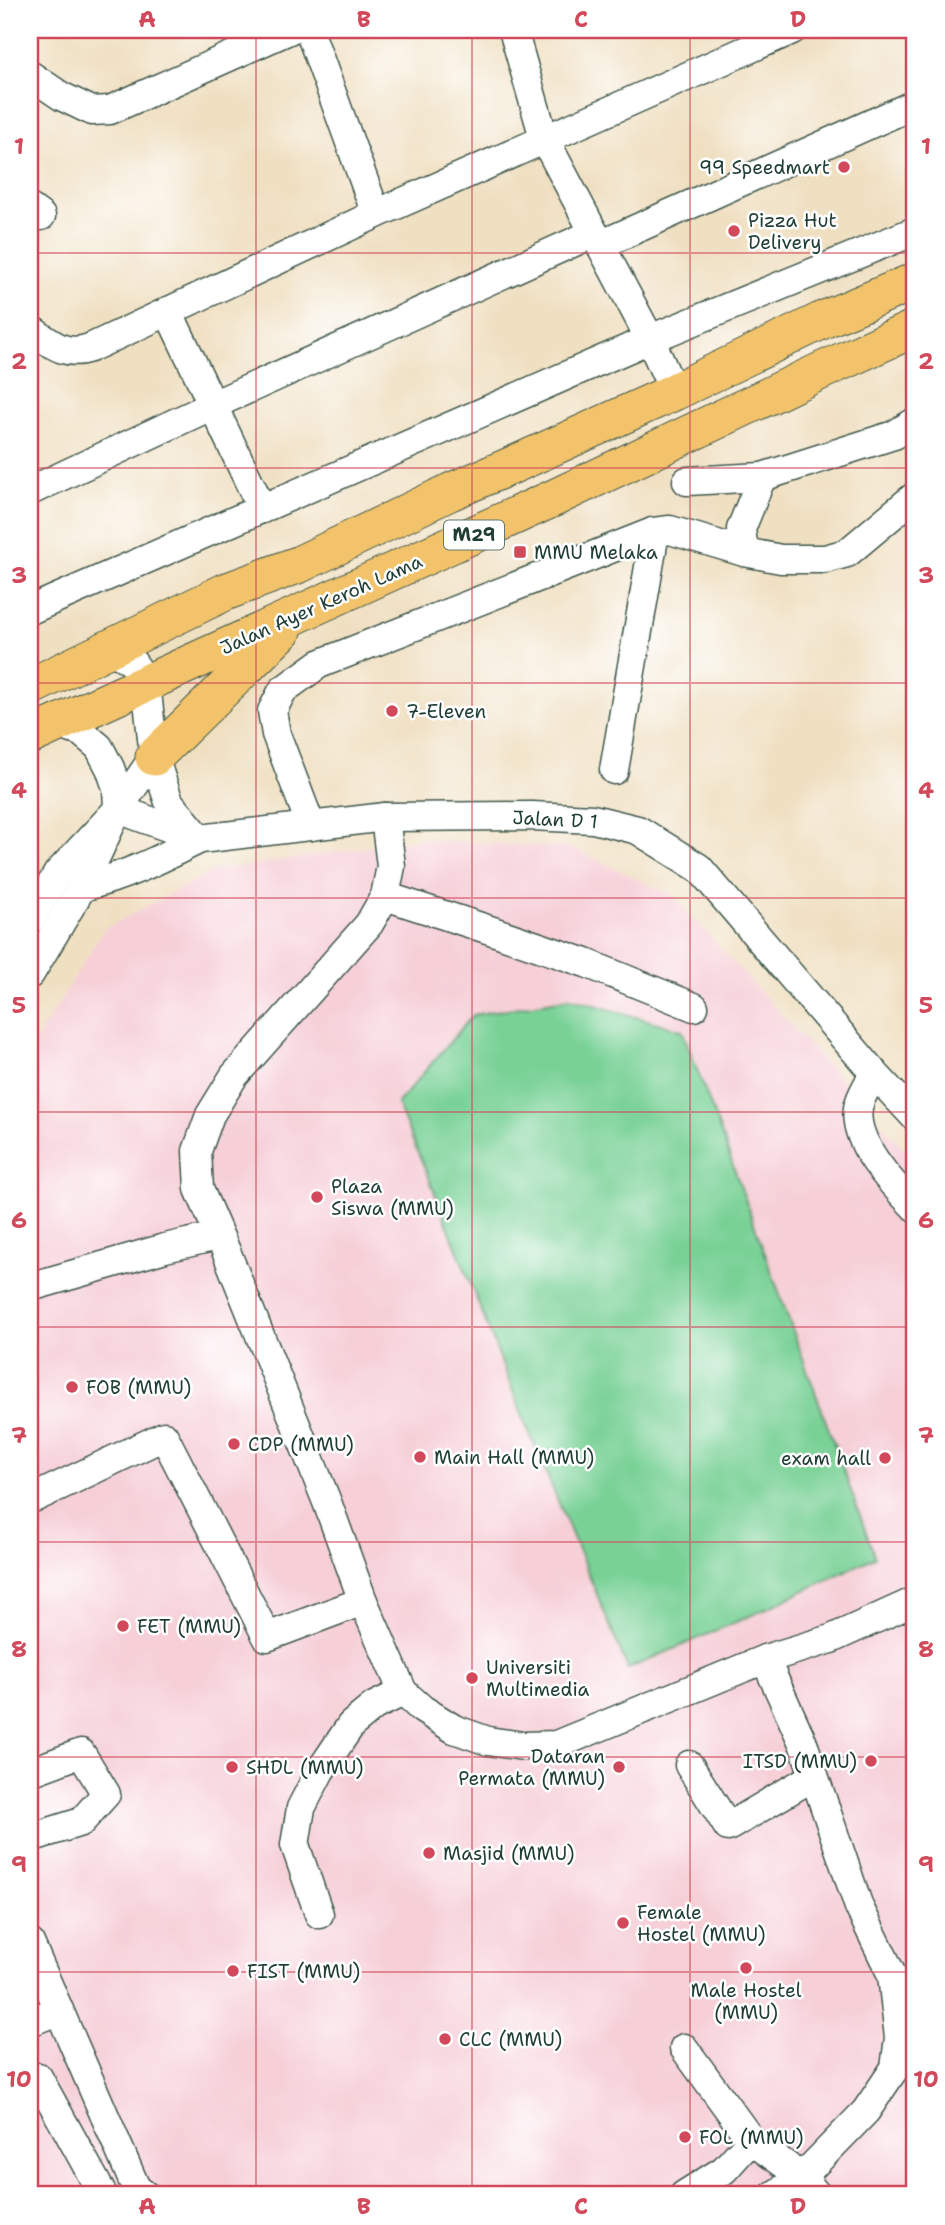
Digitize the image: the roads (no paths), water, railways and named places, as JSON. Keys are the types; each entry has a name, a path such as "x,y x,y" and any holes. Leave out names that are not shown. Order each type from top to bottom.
{"main road":[{"name":"M29","path":"30,687 225,592 300,564 450,492 674,392 825,319 915,281"},
{"name":"Jalan Ayer Keroh Lama","path":"44,730 554,498 915,328"},
{"path":"554,498 570,475 632,448 648,438 662,421 674,392 705,407 730,400 771,380 823,370"},
{"path":"154,757 301,613"}],"street":[{"path":"30,75 61,96 92,111 110,110 289,30"},
{"path":"309,30 376,214"},
{"path":"513,30 544,138 650,339 674,392"},
{"path":"30,329 57,347 79,352 544,138 792,30"},
{"path":"30,491 214,405 915,104"},
{"path":"30,610 650,339 915,231"},
{"path":"168,311 262,509"},
{"path":"687,481 762,477 884,439 915,422"},
{"path":"744,552 741,529 762,477"},
{"path":"311,826 276,734 272,711 283,690 319,664 653,532 670,530 744,552 781,559 825,559 847,553 915,496"},
{"path":"614,771 653,532"},
{"path":"82,887 137,870 200,839 169,802 154,757 146,682 133,663 118,653 100,654"},
{"path":"30,974 82,887 118,809 117,788 99,747 81,732 44,730"},
{"path":"30,920 58,873 118,809 154,757"},
{"name":"Jalan D 1","path":"118,809 200,839 385,817 532,816 593,819 638,830 699,868 874,1073 915,1117"},
{"path":"385,817 391,866 384,896 369,923 234,1076 210,1115 197,1151 199,1189 327,1502 363,1601 403,1692 422,1709 454,1729 488,1741 523,1746 555,1745 765,1659 831,1639 915,1601"},
{"path":"384,896 586,963 694,1007"},
{"path":"874,1073 858,1109 859,1128 867,1147 889,1179 915,1207"},
{"path":"30,1287 165,1248 218,1236"},
{"path":"36,1497 164,1436 267,1637 363,1601"},
{"path":"765,1659 803,1743 859,1907 892,1975 899,2038 895,2068 810,2186 775,2195"},
{"path":"319,1914 295,1845 301,1808 320,1771 351,1725 374,1706 403,1692"},
{"path":"30,1772 81,1753 106,1794 81,1822 30,1838"},
{"path":"689,1765 728,1827 814,1776"},
{"path":"30,1943 57,2011 136,2188 145,2195"},
{"path":"30,2022 57,2011"},
{"path":"684,2048 751,2140 810,2186"},
{"path":"30,2080 38,2077 103,2195"},
{"path":"684,2195 724,2170 751,2140"}],"place":[{"name":"99 Speedmart","path":"844,167"},
{"name":"Pizza Hut Delivery","path":"734,231"},
{"name":"MMU Melaka","path":"520,552"},
{"name":"7-Eleven","path":"392,711"},
{"name":"Plaza Siswa (MMU)","path":"317,1197"},
{"name":"FOB (MMU)","path":"72,1387"},
{"name":"CDP (MMU)","path":"234,1444"},
{"name":"Main Hall (MMU)","path":"420,1457"},
{"name":"exam hall","path":"885,1458"},
{"name":"FET (MMU)","path":"123,1626"},
{"name":"Universiti Multimedia","path":"472,1678"},
{"name":"ITSD (MMU)","path":"871,1761"},
{"name":"SHDL (MMU)","path":"232,1767"},
{"name":"Dataran Permata (MMU)","path":"619,1767"},
{"name":"Masjid (MMU)","path":"429,1853"},
{"name":"Female Hostel (MMU)","path":"623,1923"},
{"name":"Male Hostel (MMU)","path":"746,1968"},
{"name":"FIST (MMU)","path":"233,1971"},
{"name":"CLC (MMU)","path":"445,2039"},
{"name":"FOL (MMU)","path":"685,2137"}]}
